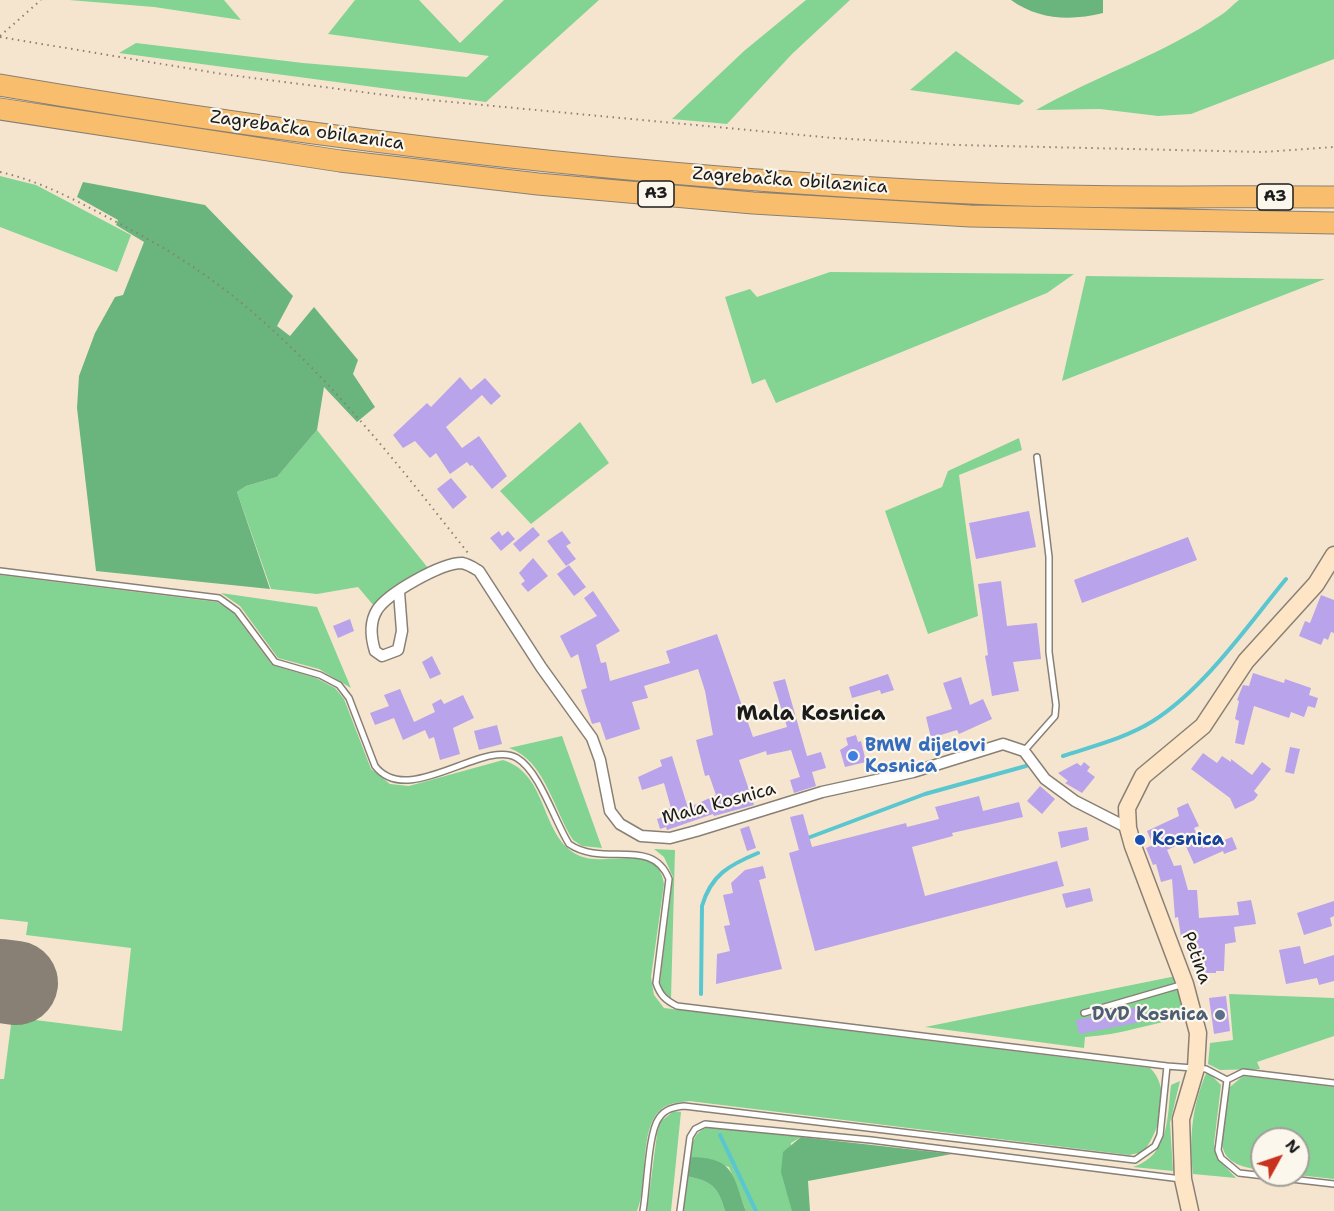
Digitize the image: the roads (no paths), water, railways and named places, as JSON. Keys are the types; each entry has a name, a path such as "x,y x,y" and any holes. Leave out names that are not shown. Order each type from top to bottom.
{"highway":[{"name":"Zagrebačka obilaznica","path":"0,85 342,138 754,179 972,193 1334,197"},
{"name":"Zagrebačka obilaznica","path":"0,109 340,161 538,184 753,203 970,216 1334,223"}],"street":[{"name":"Petina","path":"1190,1211 1183,1179 1181,1119 1196,1068 1198,1034 1185,984 1128,828 1126,818 1130,799 1143,776 1203,726 1246,661 1316,584 1334,555"},
{"name":"Mala Kosnica","path":"399,592 446,566 462,563 479,571 541,667 592,738 600,759 610,811 620,824 641,836 670,838 822,792 912,772 994,746 1011,745 1024,751"},
{"path":"399,592 402,643 398,650 382,656 375,651 372,626 377,610 399,592"},
{"path":"1024,751 1052,784 1089,809 1128,828"}],"lane":[{"path":"1024,751 1055,716 1056,705 1049,652 1049,557 1038,457"},
{"path":"0,571 219,598 237,611 275,662 320,675 339,685 349,698 375,766 381,775 393,780 410,781 500,754 517,758 533,774 569,844 580,851 594,855 647,855 658,860 665,868 669,879 656,983 659,992 676,1006 1206,1069 1227,1080"},
{"path":"1084,1013 1185,984"},
{"path":"643,1211 655,1126 664,1112 673,1107 684,1106 1136,1160 1155,1146 1160,1135 1167,1066"},
{"path":"1227,1080 1243,1072 1334,1083"},
{"path":"1227,1080 1218,1150 1230,1167 1239,1173 1334,1184"},
{"path":"680,1211 690,1137 694,1129 705,1124 871,1140 1079,1168 1183,1179"}],"waterway":[{"path":"1063,756 1132,732 1153,721 1172,707 1225,655 1286,579"},
{"path":"805,839 925,794 1026,766"},
{"path":"701,994 702,906 706,895 710,886 722,872 758,853"},
{"name":"Kosnica","path":"720,1135 756,1211"}],"place":[{"name":"BMW dijelovi Kosnica","path":"853,756"},
{"name":"Kosnica","path":"1140,840"},
{"name":"DVD Kosnica","path":"1220,1015"}],"district":[{"name":"Mala Kosnica","path":"811,715"}]}
